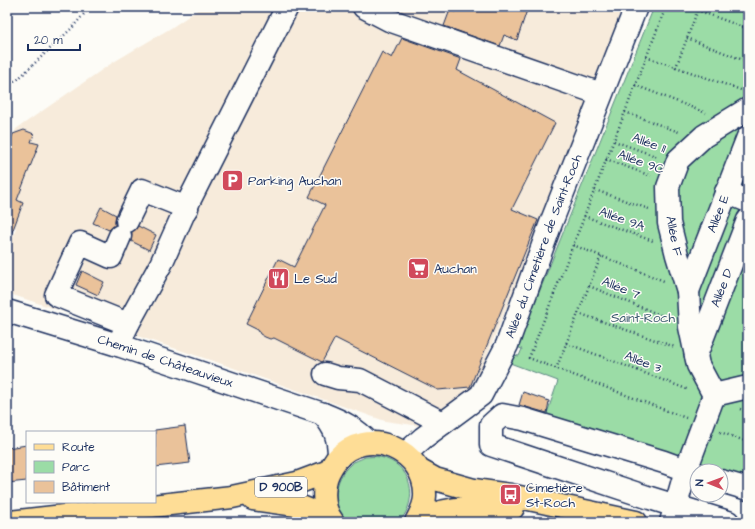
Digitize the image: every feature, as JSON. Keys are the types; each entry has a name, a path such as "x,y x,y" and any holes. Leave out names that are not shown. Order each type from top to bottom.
{"main road":[{"path":"331,520 325,506 323,494 325,482 334,464 348,450 358,445 382,443 394,447 435,479 474,490 510,495 636,522"},
{"path":"412,462 424,482 425,496 422,510 417,522"},
{"name":"D 900B","path":"10,522 232,497 297,483 334,464"},
{"name":"D 900B","path":"232,497 274,501 296,505 331,520"},
{"path":"417,522 439,511 457,508 557,506"}],"street":[{"path":"118,345 161,264 187,208 288,7"},
{"path":"364,7 389,20 601,94"},
{"name":"Allée du Cimetière de Saint-Roch","path":"412,462 423,438 481,395 507,345 548,230 636,7"},
{"path":"673,173 678,160 700,140 748,109"},
{"name":"Allée E","path":"688,290 748,137"},
{"name":"Allée F","path":"673,173 668,187 669,216 675,249 688,290 690,327 698,365 713,397"},
{"path":"128,324 56,295 80,243 111,257 142,190 187,208"},
{"path":"726,192 748,201"},
{"name":"Allée D","path":"696,355 748,220"},
{"name":"Chemin de Châteauvieux","path":"7,311 118,345 323,414 339,420 351,427 361,434 369,443"},
{"path":"326,374 338,378 360,380 443,422"},
{"path":"694,463 703,425 713,397 748,387"},
{"path":"323,414 332,425 339,447 334,464"},
{"path":"689,471 523,419 502,415 491,425 490,444 673,514 728,522"},
{"path":"673,514 689,479"},
{"path":"729,483 748,489"}],"path":[{"path":"7,85 18,79 72,28 90,7"},
{"path":"666,7 529,358 748,442"},
{"path":"676,67 698,9 748,29"},
{"path":"687,38 748,62"},
{"path":"646,57 748,93"},
{"path":"635,85 728,121"},
{"path":"625,112 700,140"},
{"name":"Allée 11","path":"614,141 673,173"},
{"name":"Allée 9C","path":"606,159 673,173"},
{"path":"595,190 669,216"},
{"name":"Allée 9A","path":"584,216 675,249"},
{"path":"573,245 688,290"},
{"path":"556,369 601,256"},
{"name":"Allée 7","path":"589,286 690,327"},
{"path":"578,313 696,355"},
{"name":"Allée 3","path":"566,343 713,397"}],"shaded area":[{"path":"202,7 627,7 603,72 456,431 385,421 222,364 7,293 7,254 16,228 7,223 7,148 16,129 112,63 171,28"}],"green space":[{"name":"Saint-Roch","path":"654,7 748,7 748,483 729,475 729,463 689,463 689,464 545,419 558,381 510,363 514,355 519,356 522,349 517,347"},
{"path":"365,457 380,457 391,461 406,475 411,493 406,513 399,522 348,522 339,509 336,493 341,477 351,464"}],"building":[{"path":"457,7 528,7 517,40 504,35 500,46 444,26 450,10 455,12"},
{"name":"Auchan","path":"402,38 461,59 457,70 555,123 512,209 538,220 470,387 438,390 335,338 322,362 274,338 270,339 265,337 260,334 258,330 246,324 278,259 294,267 325,205 309,197 382,52 392,58"},
{"path":"24,130 34,134 31,142 39,144 17,200 23,203 7,243 7,149 13,134"},
{"path":"101,207 116,215 115,225 109,230 93,223"},
{"path":"138,226 156,235 149,250 131,241 132,232"},
{"path":"82,271 104,282 98,295 76,285"},
{"path":"523,392 549,401 547,413 519,405"},
{"path":"185,426 190,463 156,467 155,430"},
{"path":"26,445 26,481 7,483 7,448"}],"place":[{"name":"Parking Auchan","path":"232,181"},
{"name":"Auchan","path":"419,269"},
{"name":"Le Sud","path":"279,279"},
{"name":"Cimetière St-Roch","path":"510,495"}]}
